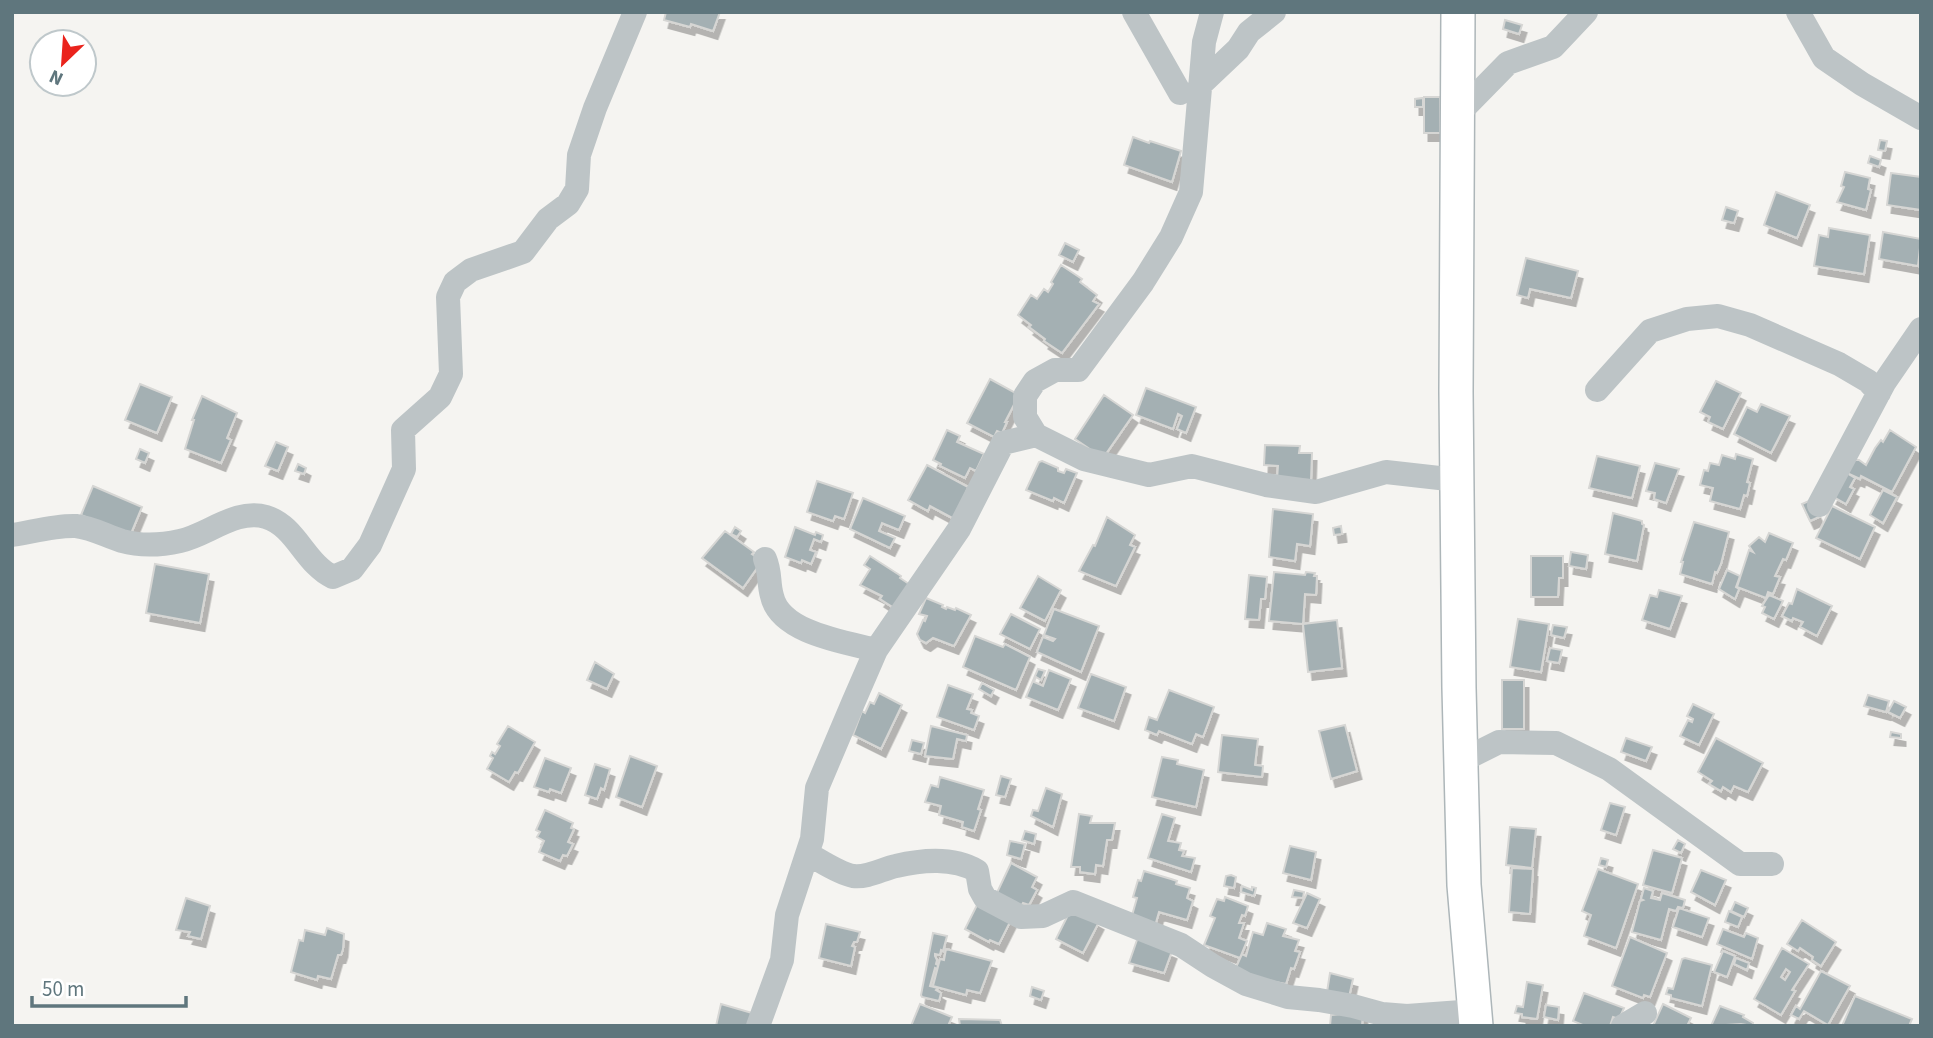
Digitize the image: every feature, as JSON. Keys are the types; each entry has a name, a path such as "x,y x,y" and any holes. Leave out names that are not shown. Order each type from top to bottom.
{"main road":[{"path":"1458,12 1457,480 1461,761 1464,885 1475,1018"}],"street":[{"path":"12,536 74,526 95,530 123,541 148,545 182,541 244,515 267,517 286,530 320,571 333,577 352,569 370,545 404,469 404,430 440,397 451,374 448,297 455,282 471,270 523,252 548,219 568,204 577,189 579,155 591,120 635,12"},
{"path":"1134,12 1190,89"},
{"path":"1212,12 1190,89 1191,192 1171,237 1143,282 1078,369 1055,370 1035,381 1025,396 1025,417 1036,436 1084,459 1149,475 1192,466 1266,485 1316,492 1386,472 1457,480"},
{"path":"1190,89 1238,49 1249,32 1274,12"},
{"path":"1458,114 1508,64 1553,47 1586,12"},
{"path":"1798,12 1824,58 1862,84 1921,118"},
{"path":"1597,390 1650,331 1687,319 1718,316 1750,325 1839,363 1868,381 1879,393"},
{"path":"1819,505 1879,393 1921,329"},
{"path":"758,1026 782,960 787,915 812,839 817,788 876,650 959,529 1003,443 1036,436"},
{"path":"765,558 770,572 771,596 784,617 805,630 876,650"},
{"path":"1461,761 1499,742 1556,743 1609,769 1740,864 1772,864"},
{"path":"808,854 853,876 916,863 944,861 967,865 977,871 980,889 985,898 1021,917 1044,916 1073,902 1181,945 1246,984 1287,997 1353,1006 1382,1014 1475,1018"},
{"path":"1623,1026 1645,1013"}],"building":[{"path":"666,12 720,12 713,31 664,20"},
{"path":"1505,20 1522,25 1519,34 1503,29"},
{"path":"1424,97 1440,97 1440,133 1424,133"},
{"path":"1423,98 1423,107 1415,107 1415,99"},
{"path":"1133,137 1181,151 1172,182 1124,165"},
{"path":"1880,140 1887,141 1885,151 1878,150"},
{"path":"1870,156 1881,160 1879,167 1868,163"},
{"path":"1845,172 1870,178 1868,189 1871,190 1866,210 1837,202 1844,187 1841,186"},
{"path":"1891,173 1921,177 1921,210 1887,205"},
{"path":"1776,192 1810,205 1797,238 1764,225"},
{"path":"1726,207 1738,211 1734,223 1722,220"},
{"path":"1829,228 1870,235 1864,274 1814,266 1819,235 1828,237"},
{"path":"1883,232 1921,239 1918,266 1879,259"},
{"path":"1065,243 1079,250 1073,262 1059,255"},
{"path":"1526,258 1578,271 1571,298 1530,289 1528,298 1517,295"},
{"path":"1061,265 1082,279 1080,282 1097,295 1093,301 1099,304 1062,353 1044,341 1045,339 1029,327 1031,325 1018,315 1031,295 1037,299 1044,289 1048,292"},
{"path":"990,379 1019,395 1002,433 997,431 994,437 967,423"},
{"path":"1716,381 1741,393 1723,429 1708,422 1710,417 1700,412"},
{"path":"140,384 172,397 157,433 125,420"},
{"path":"1146,388 1196,407 1186,433 1177,429 1182,416 1178,414 1173,429 1136,415"},
{"path":"1104,395 1133,415 1103,458 1075,439"},
{"path":"202,396 237,413 227,438 231,440 221,463 185,449 192,420"},
{"path":"1761,404 1790,416 1771,453 1734,434 1747,407 1757,412"},
{"path":"947,430 960,436 957,442 984,454 976,471 970,468 965,478 933,460"},
{"path":"1890,430 1916,447 1892,492 1861,476 1860,479 1847,473 1854,460 1866,465 1875,448 1881,440 1883,442"},
{"path":"276,442 288,447 278,471 265,466"},
{"path":"1265,445 1300,446 1299,453 1312,453 1311,480 1277,479 1278,466 1264,465"},
{"path":"140,449 149,453 145,463 136,459"},
{"path":"1736,454 1753,459 1747,482 1750,483 1747,496 1744,495 1740,509 1710,501 1713,488 1700,485 1704,470 1708,471 1710,463 1719,465 1722,455 1735,459"},
{"path":"1597,456 1640,466 1632,498 1589,488"},
{"path":"1039,462 1058,468 1058,471 1064,473 1066,469 1077,473 1064,503 1026,490"},
{"path":"1655,463 1679,469 1666,503 1654,499 1655,493 1646,491"},
{"path":"298,464 306,468 304,474 295,471"},
{"path":"927,465 968,487 956,520 930,506 928,511 908,500"},
{"path":"1845,472 1855,478 1850,487 1854,489 1846,504 1832,496"},
{"path":"817,481 853,493 844,519 835,516 833,521 807,512"},
{"path":"93,486 142,507 130,536 81,515"},
{"path":"1883,490 1897,497 1883,523 1870,515"},
{"path":"863,498 905,516 899,530 882,523 879,531 895,538 890,548 850,529"},
{"path":"1811,500 1819,517 1810,521 1802,504"},
{"path":"1832,506 1875,527 1860,559 1816,538"},
{"path":"1273,509 1313,514 1310,546 1297,544 1295,561 1269,557"},
{"path":"1613,513 1642,521 1644,525 1637,561 1605,554"},
{"path":"1107,517 1135,535 1130,545 1135,547 1116,586 1079,571 1093,545 1095,546"},
{"path":"1694,522 1729,532 1721,564 1717,573 1715,572 1712,584 1680,574 1681,562"},
{"path":"1341,526 1342,534 1334,535 1333,528"},
{"path":"735,527 741,531 737,537 731,534"},
{"path":"795,527 815,535 816,532 823,535 821,542 814,539 810,550 816,552 811,564 785,557"},
{"path":"725,531 762,561 743,588 702,558"},
{"path":"1769,533 1793,543 1775,576 1780,577 1773,594 1768,592 1766,598 1737,587 1749,550 1753,552 1749,546 1759,537 1765,542"},
{"path":"1571,552 1588,555 1586,569 1569,566"},
{"path":"870,556 909,584 894,608 880,599 882,596 860,585 870,569 864,565"},
{"path":"1531,556 1563,556 1563,578 1559,578 1558,597 1531,597"},
{"path":"155,564 209,574 200,623 146,613"},
{"path":"1727,570 1740,576 1735,599 1719,589"},
{"path":"1274,572 1305,575 1306,572 1315,573 1314,576 1317,576 1316,595 1305,594 1303,624 1269,621"},
{"path":"1249,575 1267,577 1259,620 1245,619"},
{"path":"1038,576 1061,590 1045,621 1020,608"},
{"path":"1797,589 1832,606 1817,636 1800,627 1803,622 1782,616 1789,603 1792,604"},
{"path":"1659,590 1682,596 1670,629 1642,620 1650,595 1657,597"},
{"path":"1769,595 1783,601 1774,619 1762,613 1765,607 1762,606"},
{"path":"926,598 946,609 956,608 971,615 954,646 933,638 926,643 920,640 917,634 927,616 919,614"},
{"path":"1054,609 1099,626 1081,672 1037,652 1043,637 1053,641 1055,639 1044,635"},
{"path":"1011,614 1040,629 1030,649 1000,634"},
{"path":"1518,619 1549,624 1541,672 1510,667"},
{"path":"1337,620 1342,668 1308,672 1303,624"},
{"path":"1553,625 1567,627 1564,638 1551,635"},
{"path":"975,636 1003,647 1005,644 1030,657 1016,690 963,667"},
{"path":"1550,648 1562,650 1559,663 1547,661"},
{"path":"595,662 614,674 607,689 587,680"},
{"path":"1038,669 1045,671 1041,680 1036,677 1034,682 1043,686 1049,670 1071,679 1058,710 1026,697"},
{"path":"1091,674 1126,687 1114,721 1078,708"},
{"path":"1502,680 1524,680 1524,729 1502,729"},
{"path":"982,683 994,690 991,696 979,689"},
{"path":"948,685 973,694 967,709 979,716 974,730 937,717"},
{"path":"1169,690 1214,707 1203,737 1196,734 1192,744 1159,731 1157,735 1145,730 1149,717 1157,720"},
{"path":"879,693 902,705 881,749 853,735 862,711 865,713 870,702 874,704"},
{"path":"1868,695 1889,701 1886,712 1864,706"},
{"path":"1894,701 1906,707 1900,718 1888,712"},
{"path":"1693,704 1714,714 1699,745 1680,736 1688,720 1692,722 1693,719 1687,716"},
{"path":"1345,725 1357,771 1331,779 1319,731"},
{"path":"508,726 535,742 518,773 515,772 509,782 487,769 493,758 490,756 492,752 495,754 500,746 497,744"},
{"path":"931,726 967,735 966,741 957,739 953,759 925,756"},
{"path":"1891,732 1901,734 1901,738 1890,737"},
{"path":"1222,735 1258,739 1255,765 1263,766 1262,777 1218,772"},
{"path":"1626,738 1652,747 1646,761 1621,752"},
{"path":"1716,738 1763,763 1748,792 1734,786 1731,792 1723,787 1721,791 1709,784 1712,781 1698,772"},
{"path":"912,740 924,743 921,754 909,751"},
{"path":"630,756 657,766 642,807 616,797"},
{"path":"1162,757 1178,760 1177,764 1204,770 1196,807 1152,797"},
{"path":"545,758 571,768 561,793 534,787"},
{"path":"595,764 610,769 604,790 601,788 597,799 585,795"},
{"path":"1001,776 1011,779 1005,797 996,795"},
{"path":"940,777 984,790 974,831 962,827 963,822 939,815 941,806 925,802 931,785 938,787"},
{"path":"1046,788 1062,794 1053,827 1031,816 1033,810 1038,811"},
{"path":"1610,803 1625,807 1616,835 1601,830"},
{"path":"545,810 573,823 571,828 574,829 568,842 573,844 567,856 563,855 560,861 539,852 544,841 537,837 540,832 536,830"},
{"path":"1079,814 1092,816 1090,823 1115,823 1112,840 1107,840 1103,866 1096,865 1095,874 1080,872 1080,867 1071,867"},
{"path":"1162,814 1175,818 1168,841 1181,843 1179,850 1184,851 1182,856 1195,858 1191,872 1148,858"},
{"path":"1510,827 1536,829 1532,868 1506,865"},
{"path":"1025,831 1036,834 1034,844 1022,840"},
{"path":"1678,840 1685,844 1681,853 1673,849"},
{"path":"1010,841 1025,844 1021,859 1007,855"},
{"path":"1290,846 1316,852 1311,880 1283,873"},
{"path":"1653,850 1682,858 1672,893 1643,885"},
{"path":"1601,858 1608,860 1606,867 1599,865"},
{"path":"1011,863 1037,877 1032,887 1037,890 1029,905 1023,903 1018,912 994,899"},
{"path":"1512,868 1533,869 1530,914 1509,912"},
{"path":"1598,869 1638,884 1616,948 1584,936 1591,915 1582,911"},
{"path":"1701,870 1726,880 1715,905 1691,892"},
{"path":"1144,871 1190,888 1187,898 1193,901 1187,920 1159,912 1155,926 1131,919 1137,898 1133,897"},
{"path":"1226,876 1236,877 1234,888 1224,886"},
{"path":"1242,886 1252,890 1252,887 1256,888 1254,896 1241,892"},
{"path":"1644,888 1653,891 1651,898 1660,900 1662,893 1685,900 1683,908 1678,907 1676,911 1669,909 1661,940 1632,932 1640,901 1643,900"},
{"path":"1294,890 1304,892 1303,898 1292,897"},
{"path":"1307,893 1320,899 1307,928 1293,923"},
{"path":"1225,897 1248,906 1239,923 1244,923 1239,938 1247,941 1240,958 1204,945 1215,918 1210,916 1217,899 1224,901"},
{"path":"186,898 210,906 201,939 188,936 190,932 176,930"},
{"path":"1735,902 1748,908 1744,917 1731,911"},
{"path":"978,903 1011,920 999,944 990,940 989,942 965,929"},
{"path":"1072,907 1099,922 1083,953 1056,939"},
{"path":"1679,908 1709,918 1702,937 1673,927"},
{"path":"1729,911 1742,917 1738,927 1725,922"},
{"path":"1802,920 1836,942 1821,966 1800,948 1798,951 1787,944"},
{"path":"1267,923 1286,929 1283,936 1299,940 1295,951 1300,952 1286,984 1233,974 1242,954 1246,956 1253,932 1263,935"},
{"path":"826,924 860,932 857,942 852,946 855,947 851,966 819,958"},
{"path":"327,928 344,934 343,949 341,955 338,955 331,979 318,976 317,980 291,972 299,940 303,941 305,930 325,935"},
{"path":"1723,929 1744,937 1746,933 1758,938 1752,959 1717,944"},
{"path":"933,933 947,936 943,951 941,950 940,955 935,954 938,965 930,986 938,988 936,990 941,993 939,1001 921,995"},
{"path":"1138,937 1172,951 1164,973 1129,963"},
{"path":"1630,937 1667,953 1650,997 1644,995 1643,998 1612,986"},
{"path":"1782,948 1809,964 1792,990 1795,991 1781,1015 1754,999","holes":["1786,969 1790,972 1785,980 1781,977"]},
{"path":"946,949 992,961 980,993 967,990 966,995 933,986 940,959 944,960"},
{"path":"1723,951 1735,956 1727,977 1714,972"},
{"path":"1736,958 1749,963 1747,970 1734,964"},
{"path":"1682,959 1712,965 1702,1006 1671,998 1671,995 1666,994 1668,988 1673,989"},
{"path":"1821,971 1850,986 1828,1025 1804,1011 1799,1019 1791,1015 1796,1006 1800,1009"},
{"path":"1330,973 1353,979 1349,997 1327,992"},
{"path":"1527,982 1543,985 1537,1019 1515,1013 1517,1006 1523,1007"},
{"path":"1032,987 1044,991 1041,1000 1030,996"},
{"path":"1584,993 1624,1008 1619,1019 1613,1017 1610,1026 1585,1026 1573,1021"},
{"path":"1855,996 1912,1019 1909,1026 1842,1026"},
{"path":"721,1004 752,1013 749,1026 716,1026"},
{"path":"920,1004 952,1017 948,1026 911,1026"},
{"path":"1663,1004 1691,1018 1687,1026 1653,1026"},
{"path":"1546,1005 1559,1007 1558,1020 1544,1017"},
{"path":"1720,1006 1744,1015 1743,1017 1753,1023 1752,1026 1711,1026"},
{"path":"1363,1012 1362,1026 1330,1026 1331,1015"},
{"path":"959,1019 1000,1020 1002,1026 960,1026"}]}
